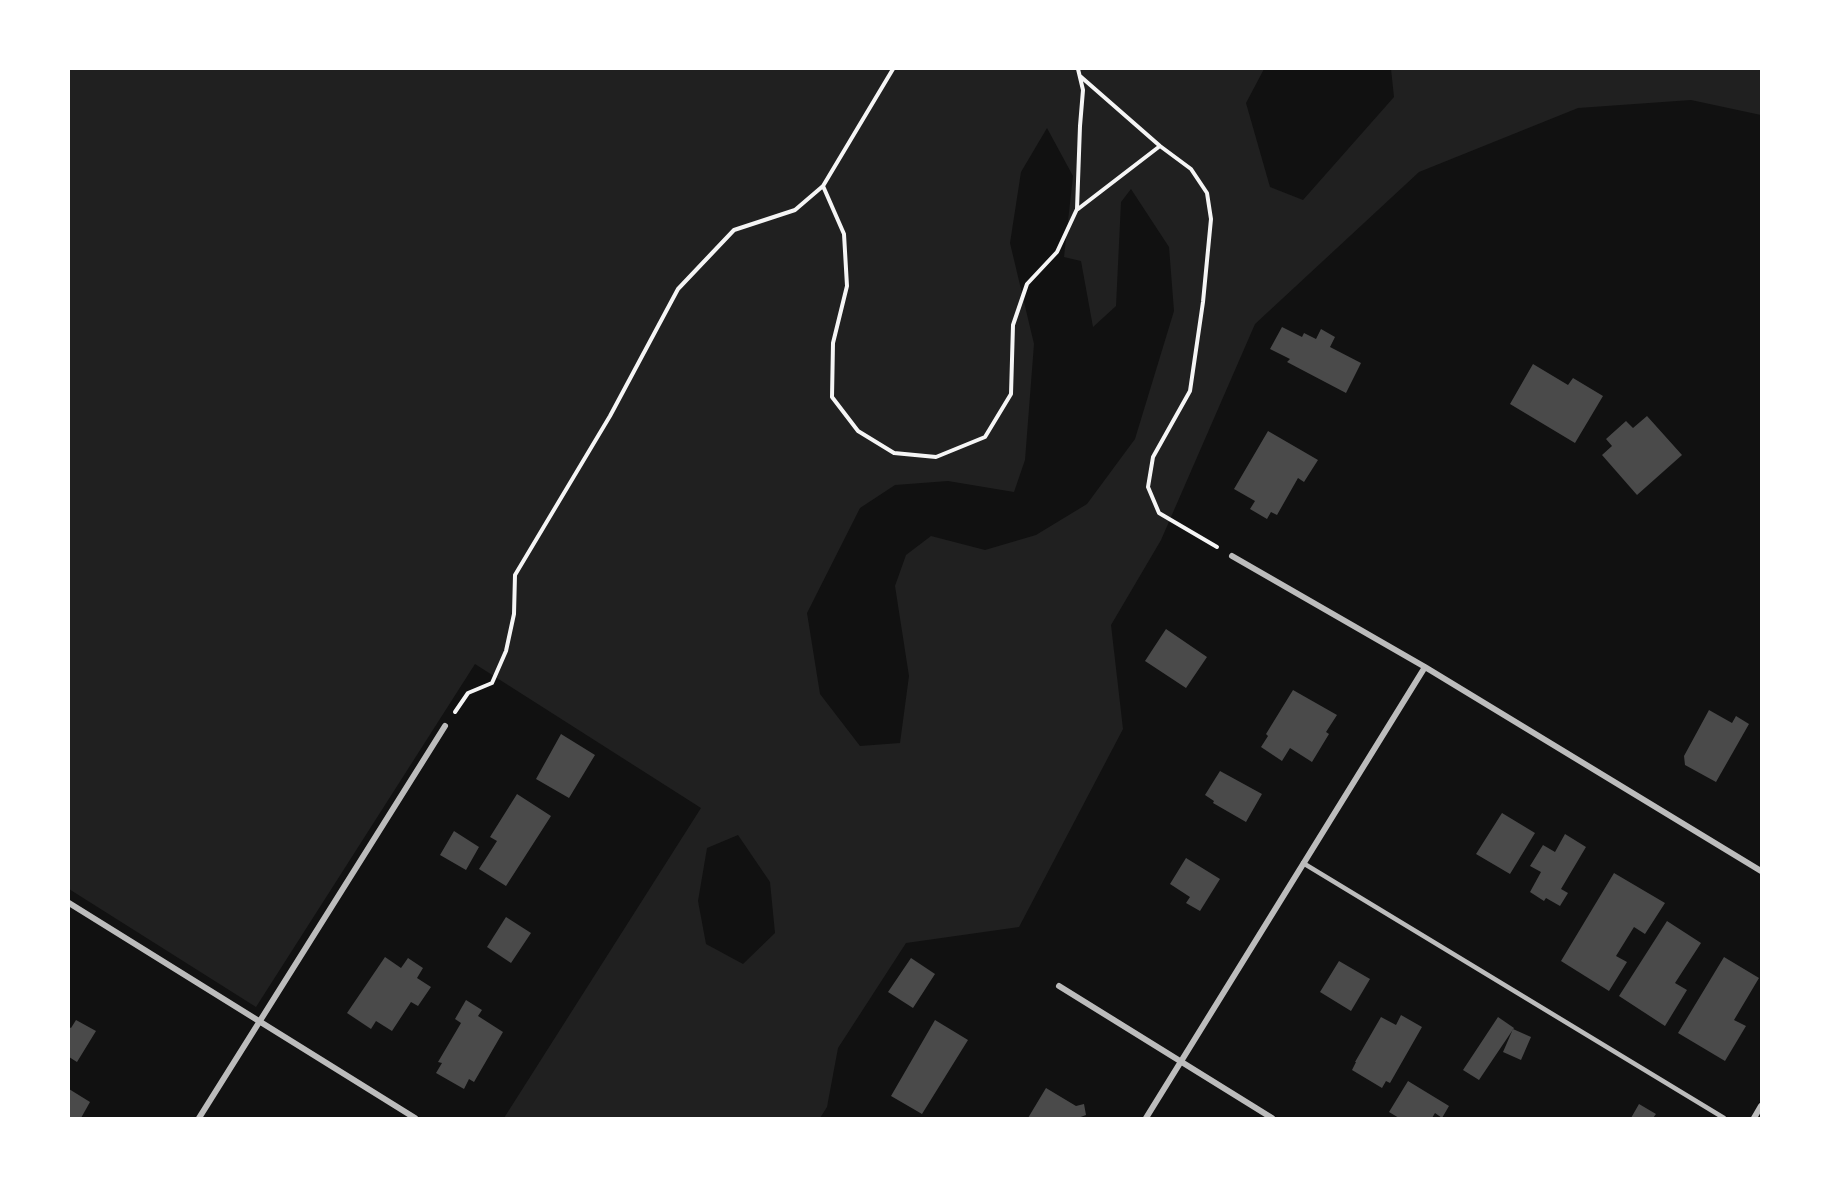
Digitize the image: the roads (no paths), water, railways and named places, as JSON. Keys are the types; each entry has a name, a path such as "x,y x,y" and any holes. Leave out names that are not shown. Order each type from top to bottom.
{"street":[{"path":"1232,556 1425,667 1761,871"},
{"path":"1146,1118 1425,667"},
{"path":"199,1118 445,726"},
{"path":"69,903 415,1118"},
{"path":"1059,986 1272,1118"},
{"path":"1754,1118 1761,1106"}],"lane":[{"path":"1303,863 1724,1118"}]}
